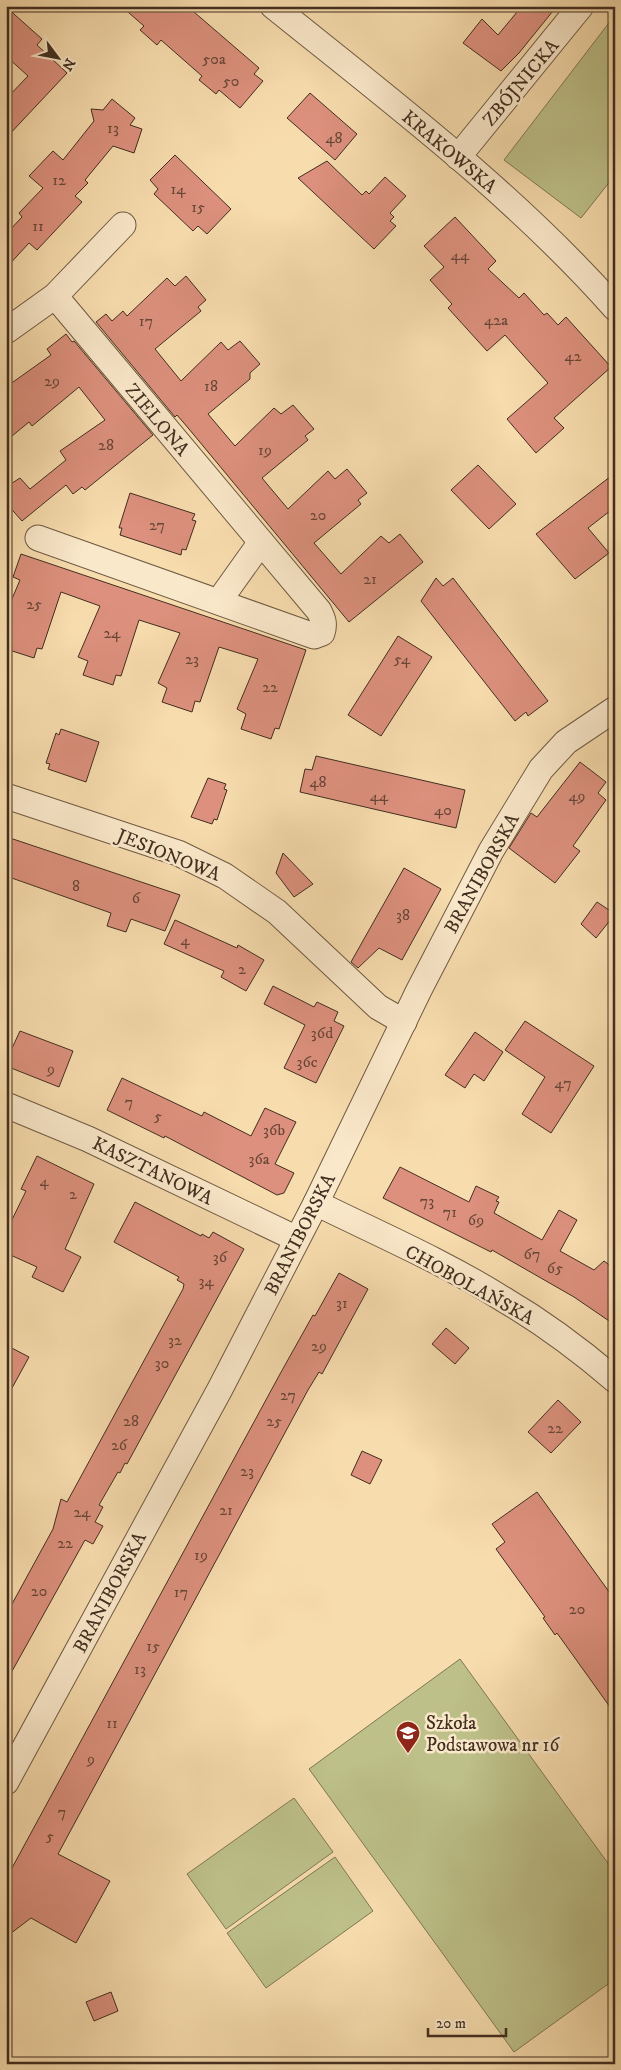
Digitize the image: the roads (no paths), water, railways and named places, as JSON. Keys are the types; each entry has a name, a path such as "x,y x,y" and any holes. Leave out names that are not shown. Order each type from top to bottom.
{"street":[{"name":"KRAKOWSKA","path":"273,6 458,157 532,222 594,284 615,308"},
{"name":"ZBÓJNICKA","path":"458,157 581,6"},
{"path":"6,331 55,296 123,225"},
{"name":"ZIELONA","path":"38,538 314,636 322,633 324,620 319,611 55,296"},
{"path":"219,601 261,542"},
{"name":"BRANIBORSKA","path":"9,1769 220,1389 316,1203 418,990 491,851 540,769 566,742 615,708"},
{"name":"JESIONOWA","path":"6,796 178,853 226,876 277,912 378,1007 404,1022"},
{"name":"KASZTANOWA","path":"6,1104 88,1139 297,1239"},
{"name":"CHOBOLAŃSKA","path":"316,1203 502,1298 566,1341 615,1380"}],"place":[{"name":"Szkoła Podstawowa nr 16","path":"408,1754"}]}
